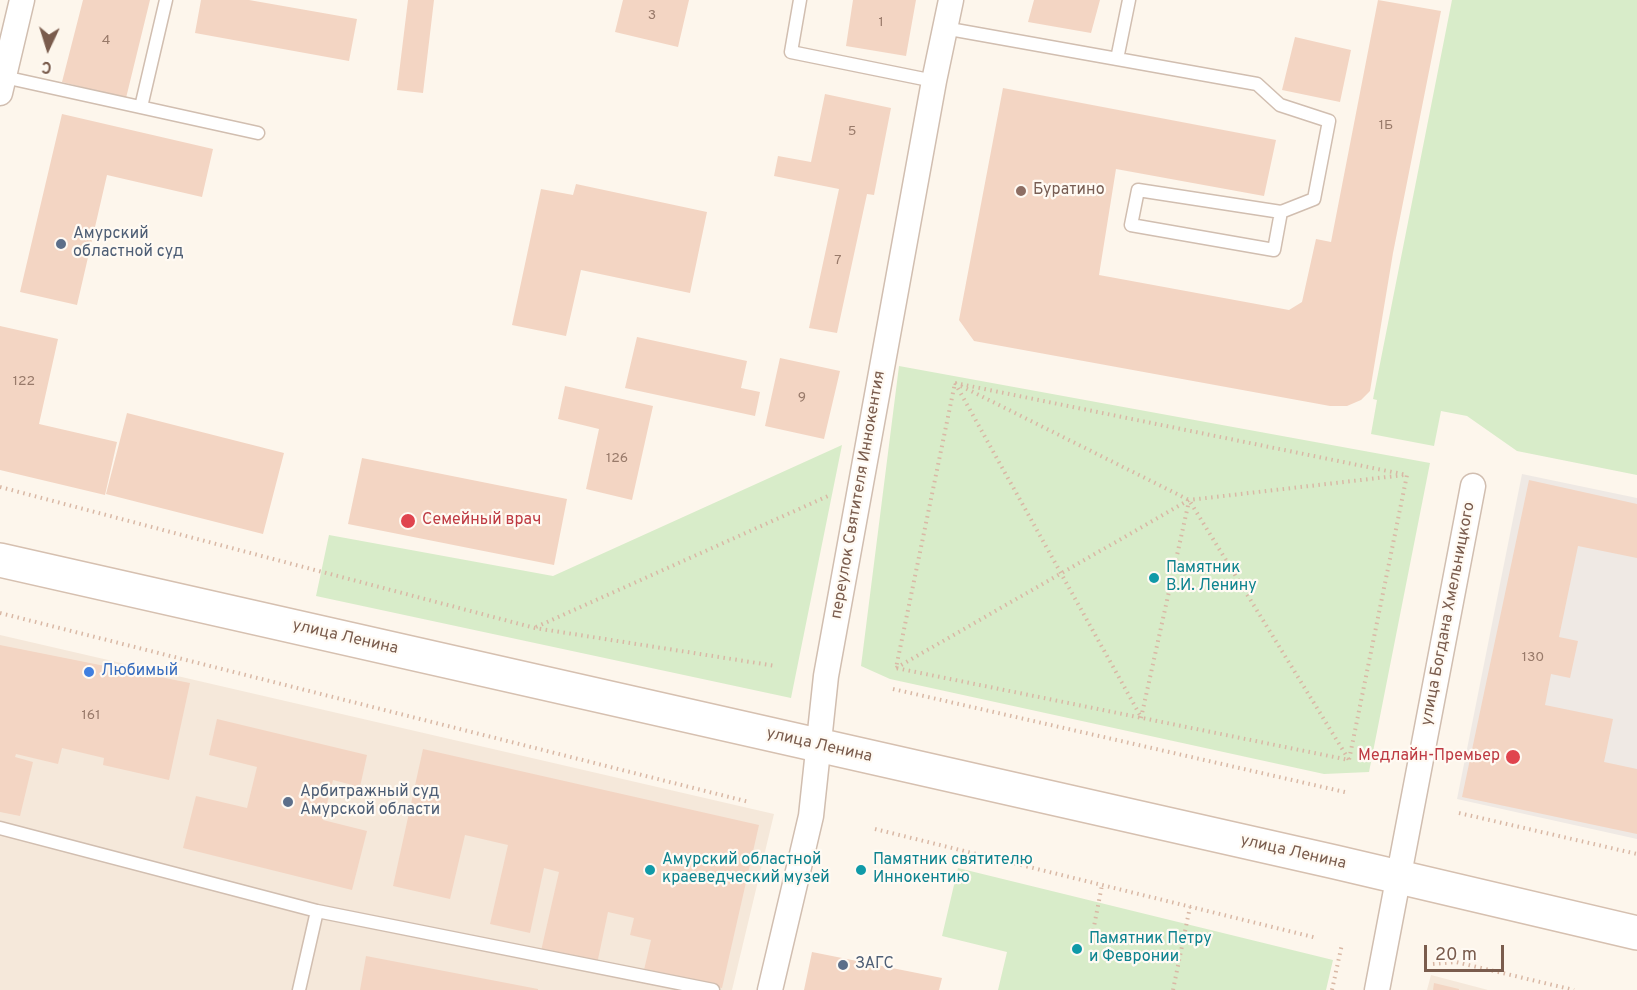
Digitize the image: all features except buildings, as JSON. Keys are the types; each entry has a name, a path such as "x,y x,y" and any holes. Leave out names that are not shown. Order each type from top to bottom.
{"main road":[{"name":"улица Ленина","path":"0,560 1637,933"}],"street":[{"path":"2,85 22,0"},
{"name":"переулок Святителя Иннокентия","path":"771,990 811,816 826,676 934,81 951,0"},
{"name":"улица Богдана Хмельницкого","path":"1377,990 1473,486"}],"lane":[{"path":"141,107 166,0"},
{"path":"800,0 791,52 934,81"},
{"path":"1117,58 1129,0"},
{"path":"944,28 1257,84 1280,105 1329,121 1314,199 1281,212 1138,190 1131,225 1274,250 1281,212"},
{"path":"2,85 141,107 258,133"},
{"path":"0,828 317,910 713,990"},
{"path":"299,990 317,910"}],"path":[{"path":"955,383 1407,475"},
{"path":"955,383 1190,500 1349,760"},
{"path":"955,383 1141,718"},
{"path":"896,668 955,383"},
{"path":"896,668 1190,500 1407,475"},
{"path":"1349,760 1407,475"},
{"path":"0,487 535,628 776,666"},
{"path":"535,628 828,496"},
{"path":"1141,718 1190,500"},
{"path":"0,613 749,802"},
{"path":"896,668 1349,760"},
{"path":"892,689 1349,793"},
{"path":"1460,813 1637,854"},
{"path":"875,829 1317,938"},
{"path":"1091,942 1102,885"},
{"path":"1173,990 1190,907"},
{"path":"1332,990 1342,944"},
{"path":"1432,964 1456,962 1574,990"}],"shaded area":[{"path":"1522,474 1637,498 1637,839 1457,799"},
{"path":"0,635 774,814 732,990 0,990"},
{"path":"1431,975 1488,990 1427,990"}],"green space":[{"path":"1452,0 1637,0 1637,475 1517,451 1467,416 1441,411 1434,446 1371,434 1377,400 1373,399"},
{"path":"899,366 1430,463 1369,772 1324,774 890,679 861,666"},
{"path":"842,445 791,698 316,596 329,535 553,576"},
{"path":"958,868 1333,960 1326,990 998,990 1007,952 942,936"}],"place":[{"name":"Буратино","path":"1021,191"},
{"name":"Амурский областной суд","path":"61,244"},
{"name":"Семейный врач","path":"408,521"},
{"name":"Памятник В.И. Ленину","path":"1154,578"},
{"name":"Любимый","path":"89,672"},
{"name":"Медлайн-Премьер","path":"1513,757"},
{"name":"Арбитражный суд Амурской области","path":"288,802"},
{"name":"Амурский областной краеведческий музей","path":"650,870"},
{"name":"Памятник святителю Иннокентию","path":"861,870"},
{"name":"Памятник Петру и Февронии","path":"1077,949"},
{"name":"ЗАГС","path":"843,965"}]}
